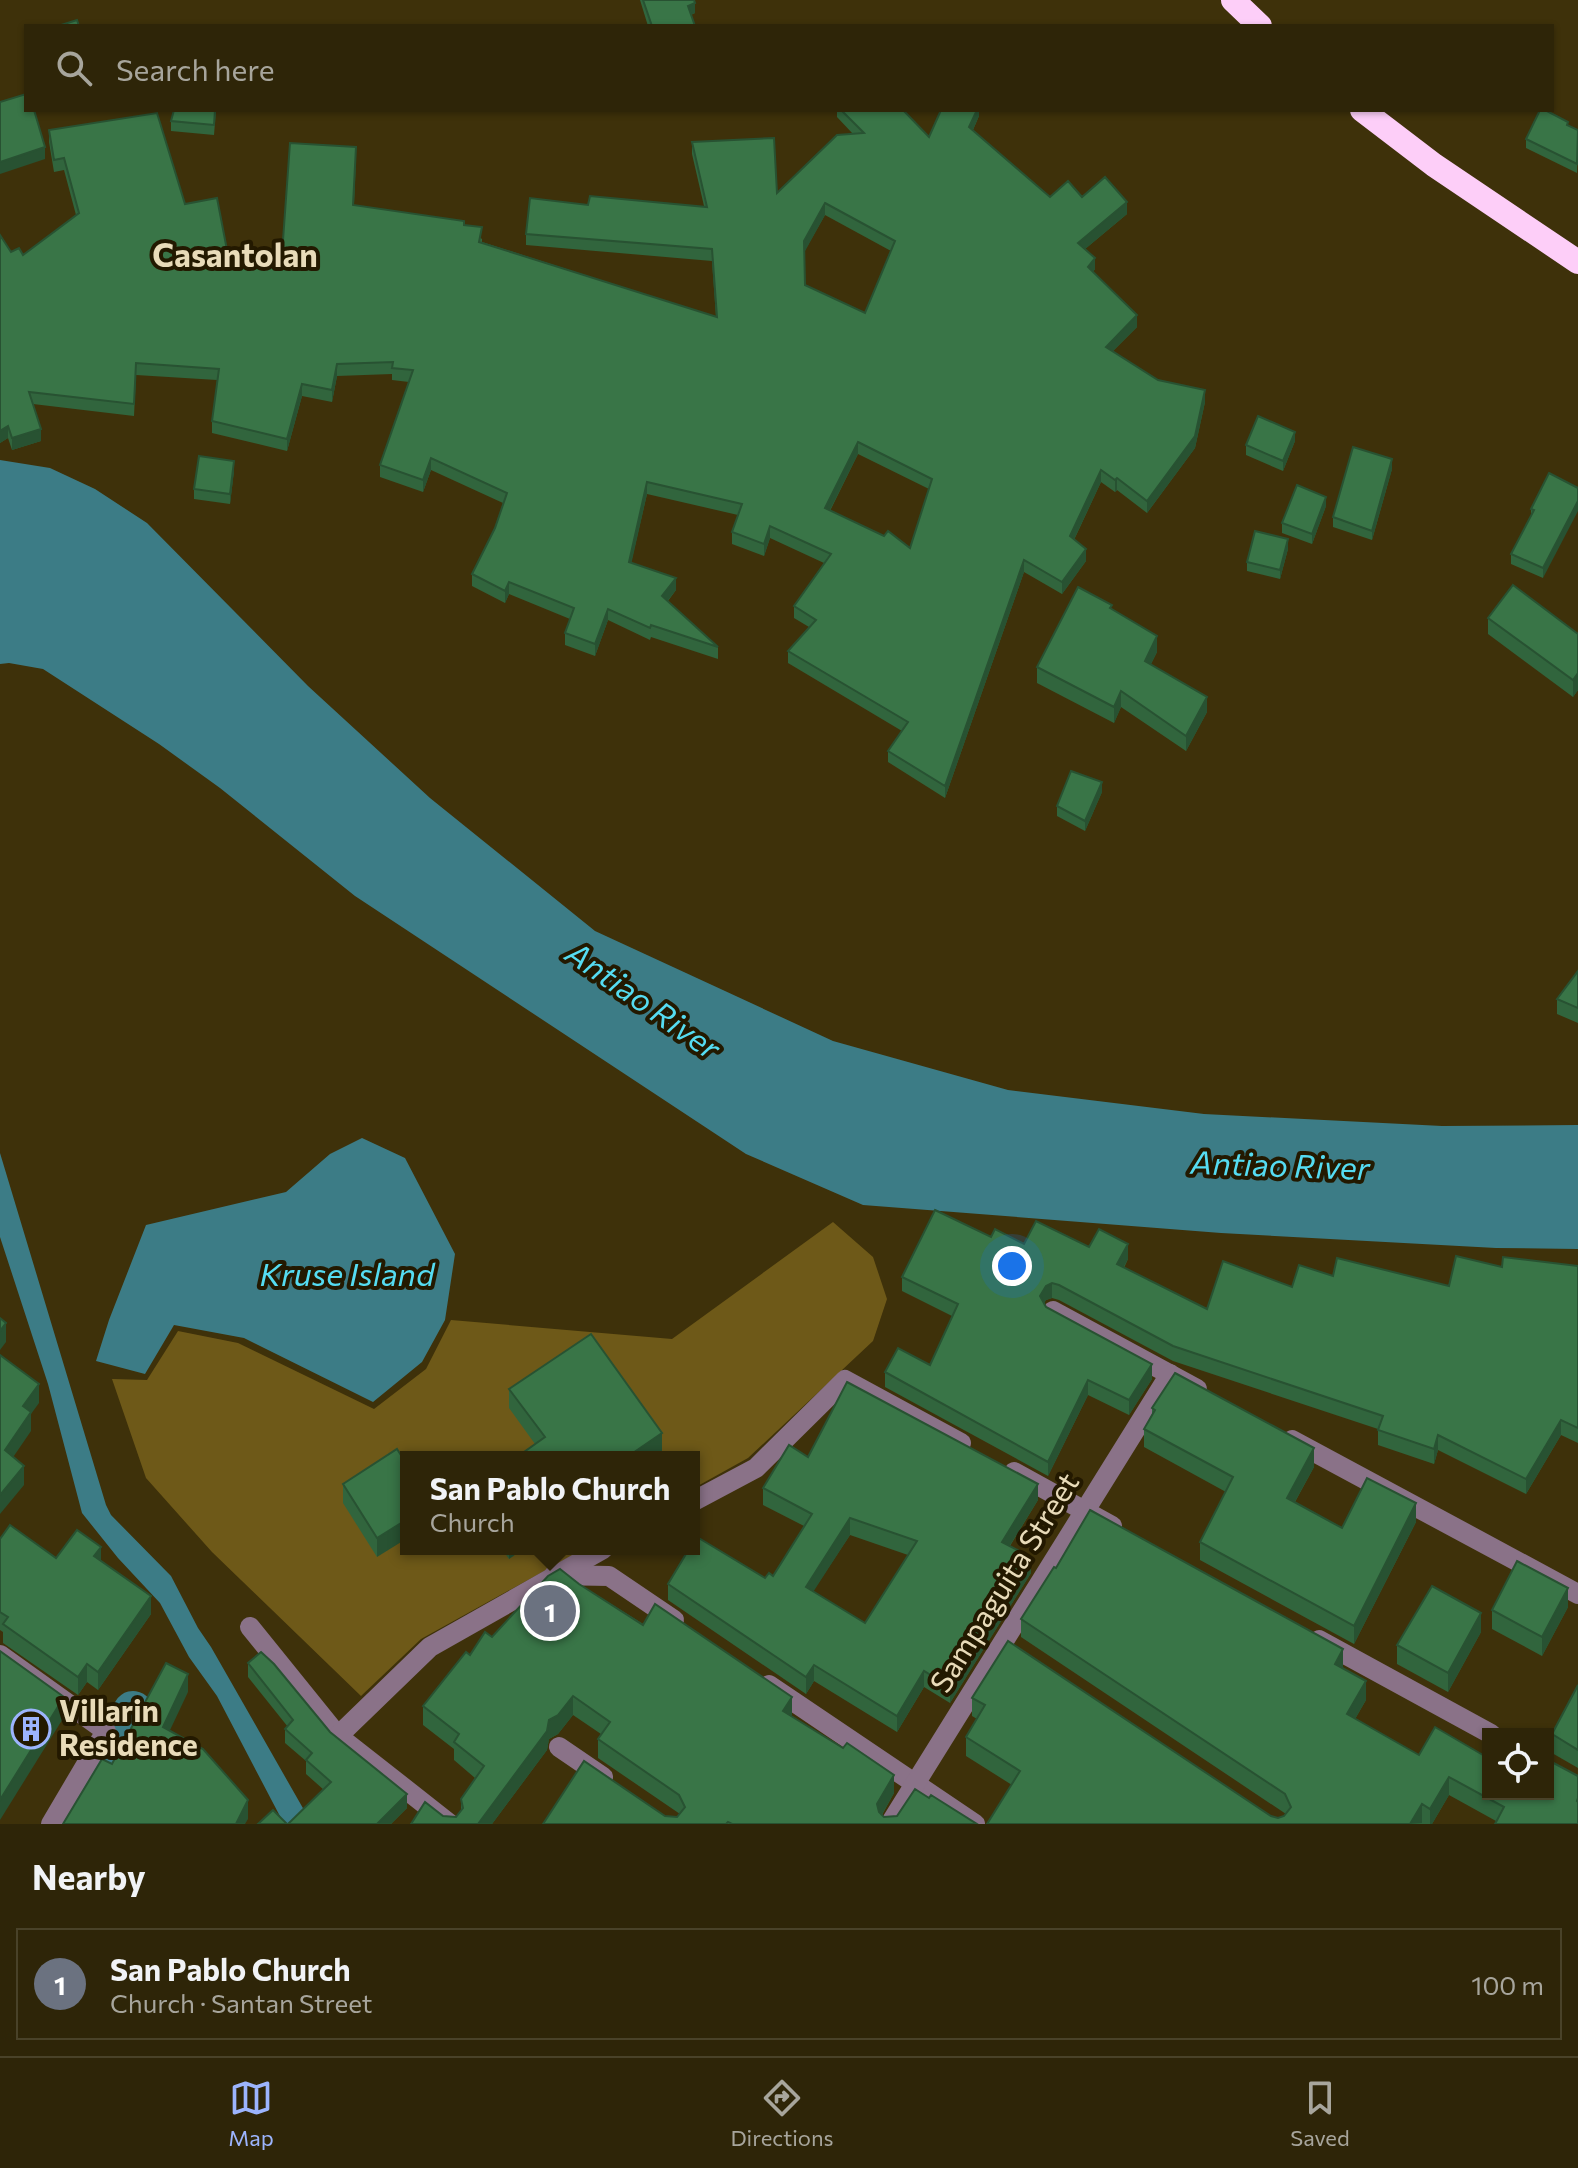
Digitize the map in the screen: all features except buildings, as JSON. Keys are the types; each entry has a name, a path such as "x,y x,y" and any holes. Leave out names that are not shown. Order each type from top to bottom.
{"highway":[{"path":"1233,0 1258,24"},
{"path":"1365,112 1434,165 1578,262"}],"street":[{"path":"1053,1311 1212,1397"},
{"name":"Sampaguita Street","path":"890,1824 914,1784 1011,1646 1085,1512 1170,1374"},
{"path":"700,1498 756,1468 845,1380 1127,1535"},
{"path":"1269,1427 1578,1594"},
{"path":"338,1736 430,1647 592,1555"},
{"path":"554,1575 609,1576 685,1628"},
{"path":"250,1627 338,1736 450,1824"},
{"path":"1295,1627 1482,1729"},
{"path":"0,1655 106,1731 51,1824"},
{"path":"749,1671 975,1824"},
{"path":"559,1747 622,1790"}],"shaded area":[{"path":"833,1222 873,1257 887,1299 873,1341 748,1458 700,1485 700,1451 400,1451 400,1555 573,1555 421,1639 361,1696 212,1552 146,1478 112,1379 147,1380 178,1331 238,1343 374,1409 426,1369 451,1320 672,1339"}],"water":[{"name":"Antiao River","path":"0,460 50,468 95,489 147,523 308,686 430,798 595,931 833,1041 1008,1090 1204,1114 1442,1126 1578,1125 1578,1249 1496,1248 1221,1233 863,1205 746,1154 355,896 220,788 159,744 43,669 0,664"},
{"name":"Kruse Island","path":"362,1138 405,1158 455,1254 445,1320 422,1362 373,1402 244,1338 174,1325 145,1374 96,1361 146,1225 286,1192 330,1154"},
{"path":"0,1153 106,1505 111,1515 171,1576 312,1824 283,1822 217,1696 189,1657 160,1603 82,1513 48,1384 0,1237"}],"waterway":[{"path":"65,1824 133,1711"}],"place":[{"name":"San Pablo Church","path":"550,1611"},
{"name":"Villarin Residence","path":"31,1729"}],"district":[{"name":"Casantolan","path":"235,256"}]}
